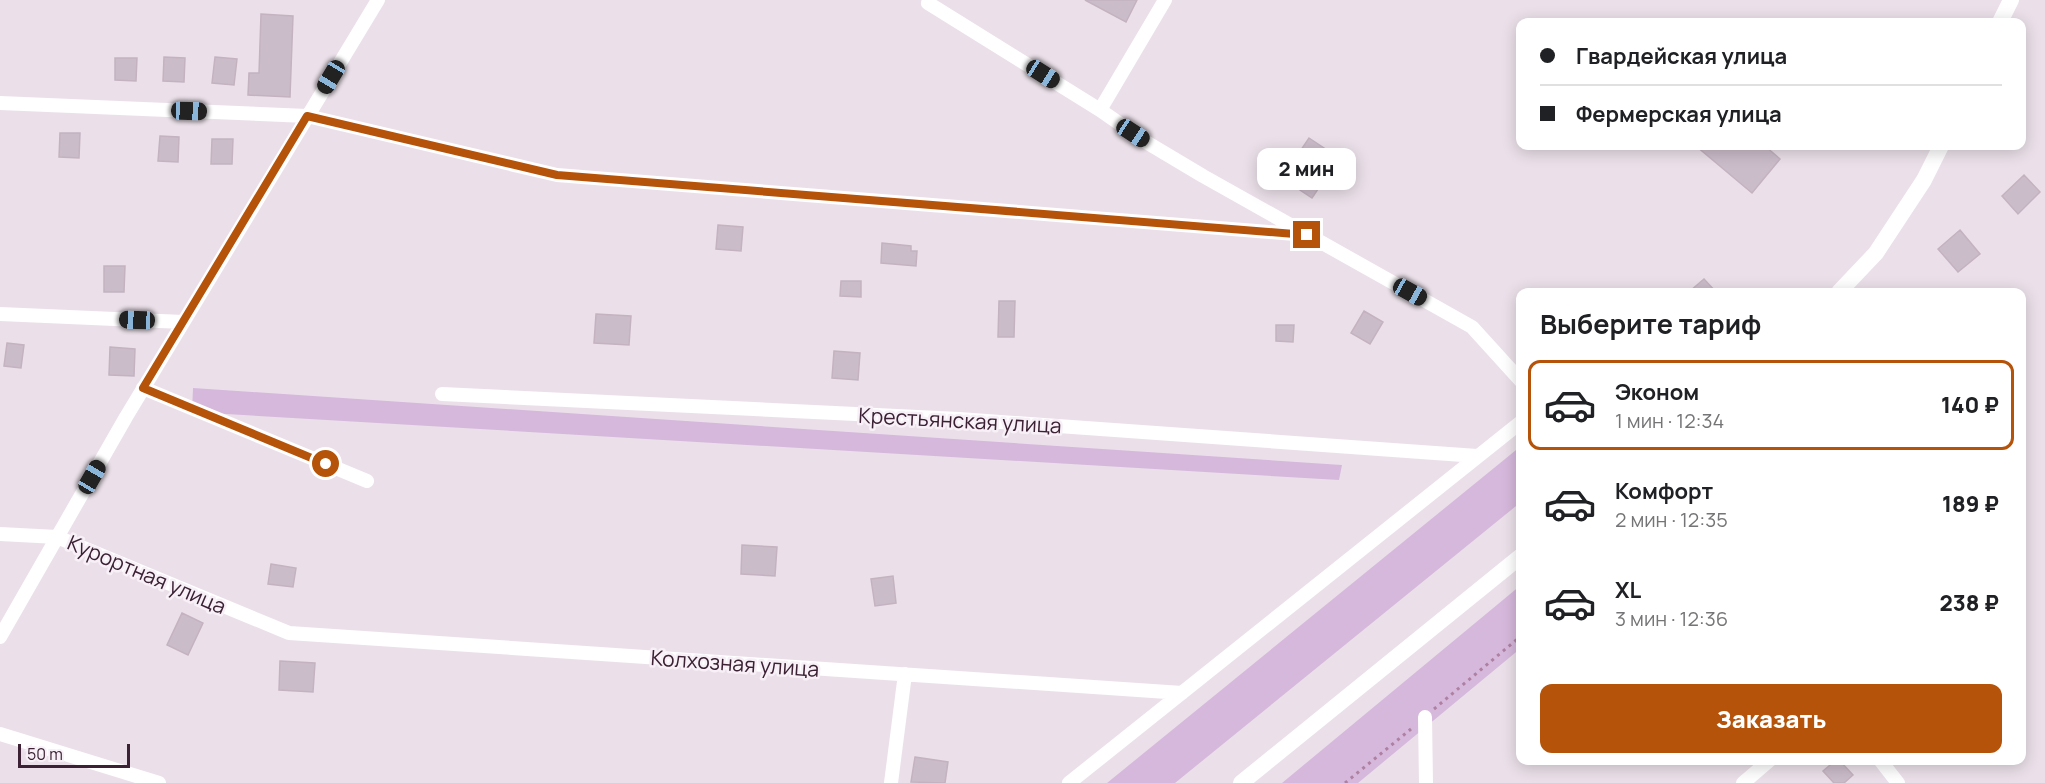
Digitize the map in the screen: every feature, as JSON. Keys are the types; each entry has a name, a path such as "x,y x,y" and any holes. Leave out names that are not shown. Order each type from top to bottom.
{"street":[{"path":"0,637 143,388 378,0"},
{"path":"929,0 928,3 1184,165 1472,327 1516,375"},
{"path":"1100,110 1165,0"},
{"path":"2002,18 2011,0"},
{"path":"0,103 307,116 557,175 1307,235"},
{"path":"1843,288 1876,253 1924,180 1939,150"},
{"path":"0,314 183,322"},
{"path":"143,388 367,481"},
{"name":"Крестьянская улица","path":"442,394 960,419 1478,456"},
{"path":"1069,783 1516,426"},
{"name":"Курортная улица","path":"0,534 57,537 289,633"},
{"path":"1241,783 1516,560"},
{"name":"Колхозная улица","path":"289,633 1182,693"},
{"path":"891,783 905,674"},
{"path":"1425,717 1426,783"},
{"path":"0,735 159,783"},
{"path":"1743,783 1764,765"},
{"path":"1884,765 1899,783"}],"shaded area":[{"path":"193,388 1342,465 1339,480 192,412"},
{"path":"1516,450 1516,506 1175,783 1107,783"},
{"path":"1516,589 1516,652 1358,783 1282,783"}],"building":[{"path":"1085,0 1137,0 1126,22"},
{"path":"261,14 293,16 290,97 248,95 249,73 259,73"},
{"path":"164,57 185,58 184,82 163,81"},
{"path":"215,57 237,59 234,85 212,83"},
{"path":"115,58 137,58 136,81 115,80"},
{"path":"60,133 80,133 79,158 59,157"},
{"path":"160,136 179,137 178,162 158,161"},
{"path":"1309,138 1339,158 1312,198 1282,178"},
{"path":"212,139 233,139 232,164 211,164"},
{"path":"1701,150 1770,150 1780,159 1752,193"},
{"path":"2024,175 2040,192 2018,214 2002,196"},
{"path":"718,225 743,227 741,251 716,249"},
{"path":"1960,230 1980,254 1958,272 1938,249"},
{"path":"882,243 911,246 911,251 917,251 916,266 881,263"},
{"path":"104,266 125,266 124,292 104,292"},
{"path":"1704,279 1712,288 1694,288"},
{"path":"841,281 861,281 861,297 840,296"},
{"path":"999,301 1015,301 1014,337 998,337"},
{"path":"1364,311 1383,322 1370,344 1351,333"},
{"path":"596,314 631,316 629,345 594,343"},
{"path":"1276,325 1294,325 1293,342 1276,341"},
{"path":"7,343 24,345 21,368 4,366"},
{"path":"110,347 135,349 134,376 109,375"},
{"path":"834,351 860,353 858,380 832,378"},
{"path":"742,545 777,547 775,576 741,574"},
{"path":"271,564 296,568 293,587 268,584"},
{"path":"893,576 896,603 875,606 871,579"},
{"path":"182,613 203,623 188,655 167,645"},
{"path":"280,661 315,663 313,692 279,690"},
{"path":"915,757 948,762 945,783 911,782"},
{"path":"1830,765 1844,765 1853,775 1844,783 1834,783 1823,771"}],"route":[{"path":"326,464 143,388 307,116 557,175 1307,235"}]}
